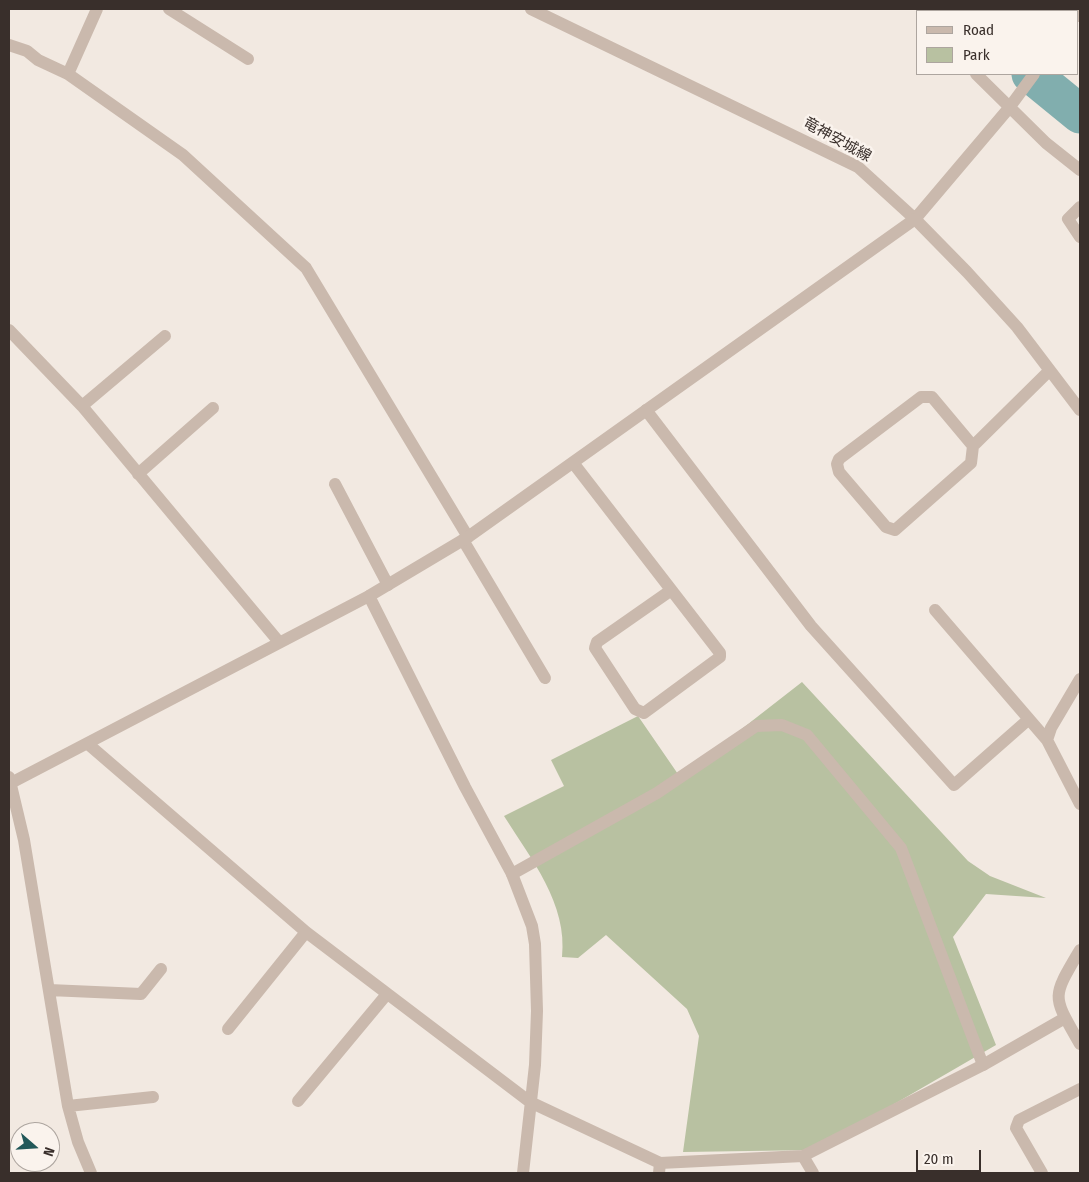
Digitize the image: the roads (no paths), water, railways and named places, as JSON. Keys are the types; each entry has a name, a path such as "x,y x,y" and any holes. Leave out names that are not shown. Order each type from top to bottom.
{"street":[{"path":"68,74 97,9"},
{"path":"169,9 248,59"},
{"name":"竜神安城線","path":"531,9 858,167 916,219 1017,326 1080,410"},
{"path":"9,45 27,51 38,60 68,74 183,155 306,268 466,539 545,678"},
{"path":"977,75 1012,104 1046,143 1080,170"},
{"path":"91,1173 78,1142 68,1106 24,840 9,781 88,744 369,596 466,539 916,219 1012,104 1033,75"},
{"path":"1080,206 1068,219 1080,237"},
{"path":"9,330 82,406 279,642"},
{"path":"82,406 165,336"},
{"path":"973,446 932,397 921,397 840,459 837,464 839,472 886,526 894,530 971,463 973,446 1049,371"},
{"path":"138,474 213,408"},
{"path":"646,410 811,626 954,785 1029,719"},
{"path":"574,464 670,591 720,653 720,657 644,712 635,709 596,648 597,642 670,591"},
{"path":"335,484 388,585"},
{"path":"369,596 465,787 512,874 532,926 535,944 537,1011 523,1173"},
{"path":"934,610 1047,740 1080,804"},
{"path":"1047,740 1051,728 1080,679"},
{"path":"512,874 657,793 756,726 782,725 806,736 901,848 983,1065"},
{"path":"88,744 306,932 530,1102 659,1168 803,1156 983,1065 1065,1018"},
{"path":"228,1029 306,932"},
{"path":"1080,950 1059,986 1057,997 1065,1018 1080,1044"},
{"path":"50,990 141,994 161,969"},
{"path":"298,1101 387,994"},
{"path":"1042,1173 1016,1128 1019,1120 1080,1089"},
{"path":"68,1106 153,1097"},
{"path":"803,1156 813,1173"}],"waterway":[{"path":"1032,75 1080,114"}]}
